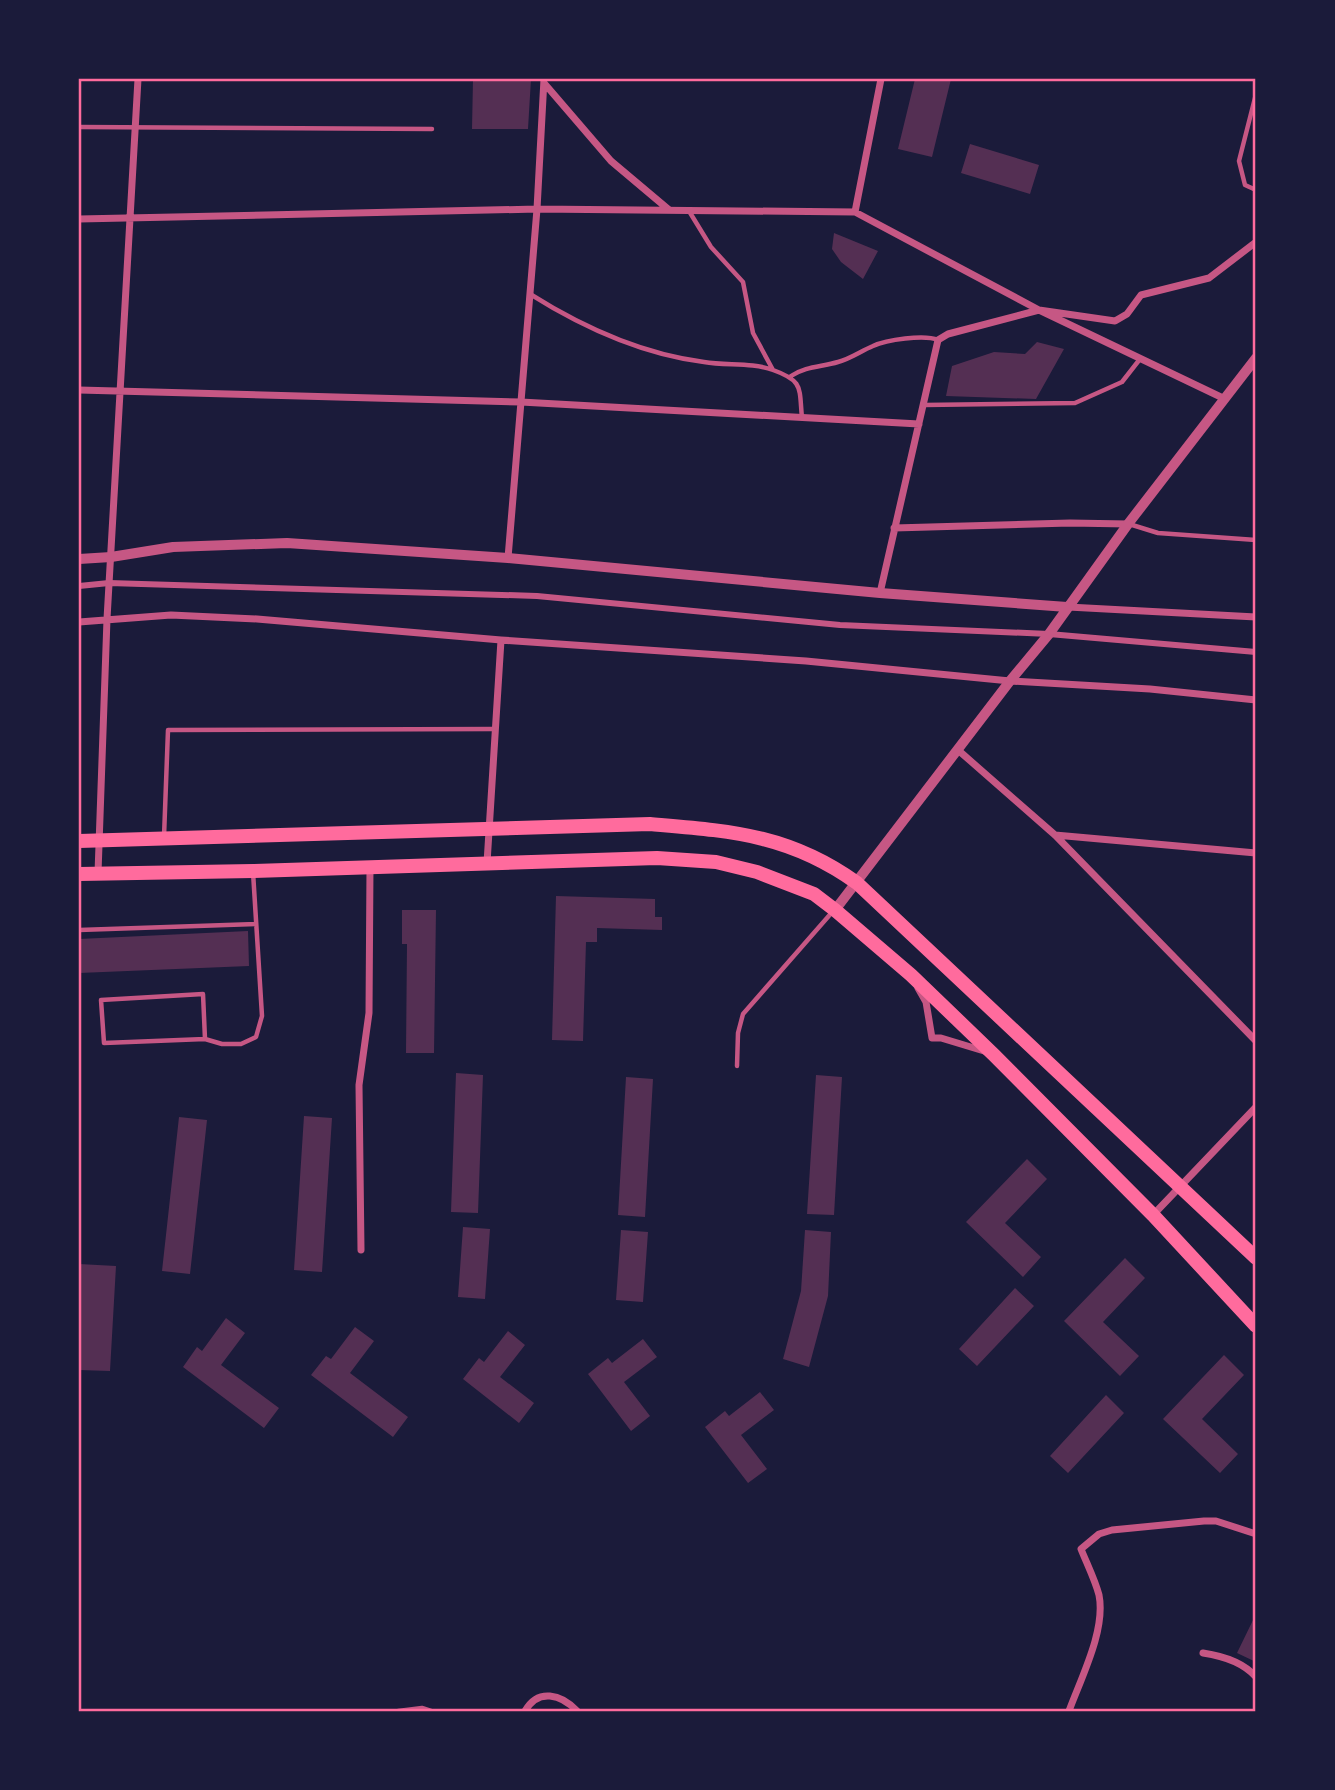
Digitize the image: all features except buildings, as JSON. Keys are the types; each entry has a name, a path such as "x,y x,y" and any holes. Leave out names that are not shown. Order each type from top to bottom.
{"main road":[{"path":"79,841 650,824 719,830 790,846 813,855 857,883 1256,1258"},
{"path":"79,874 657,858 716,862 757,872 814,894 911,975 1153,1214 1256,1326"}],"street":[{"path":"98,873 107,620 138,79"},
{"path":"855,212 881,79"},
{"path":"508,558 537,209 544,81"},
{"path":"544,81 611,161 668,210"},
{"path":"79,219 537,209 855,212 1039,310 1225,399"},
{"path":"880,593 938,340 948,334 1039,310 1115,321 1127,314 1141,295 1209,278 1256,242"},
{"path":"835,910 1049,634 1128,524 1256,358"},
{"path":"79,390 121,389 521,402 919,424"},
{"path":"894,528 1128,524"},
{"path":"79,559 186,546 287,543 508,558 880,593 1256,617"},
{"path":"79,586 109,583 537,596 840,625 1049,634 1256,652"},
{"path":"79,622 170,615 208,616 806,661 1010,681 1150,689 1256,700"},
{"path":"487,863 501,640"},
{"path":"958,750 1055,835 1256,1041"},
{"path":"1055,835 1256,853"},
{"path":"361,1250 359,1085 369,1013 370,866"},
{"path":"911,975 926,1002 932,1038 958,1042 994,1055"},
{"path":"1153,1214 1256,1107"},
{"path":"1069,1711 1097,1633 1100,1614 1098,1594 1081,1549 1099,1534 1112,1530 1204,1521 1216,1521 1256,1534"},
{"path":"1203,1653 1217,1655 1248,1667 1256,1678"},
{"path":"525,1711 532,1701 544,1696 557,1696 569,1702 577,1711"}],"lane":[{"path":"1256,94 1239,161 1245,185 1256,190"},
{"path":"79,127 432,129"},
{"path":"689,210 711,247 743,282 753,332 773,370"},
{"path":"530,294 596,332 639,346 705,363 762,366 791,376 798,385 802,418"},
{"path":"791,376 801,369 838,362 876,344 919,337 938,340"},
{"path":"924,405 1075,403 1122,382 1141,358"},
{"path":"1128,524 1158,533 1256,540"},
{"path":"164,839 168,730 494,729"},
{"path":"205,1039 203,994 101,1000 104,1043 205,1039 222,1044 241,1044 256,1037 262,1016 253,871"},
{"path":"737,1066 738,1033 743,1014 835,910"},
{"path":"79,930 256,924"},
{"path":"398,1711 422,1708 430,1711"}]}
